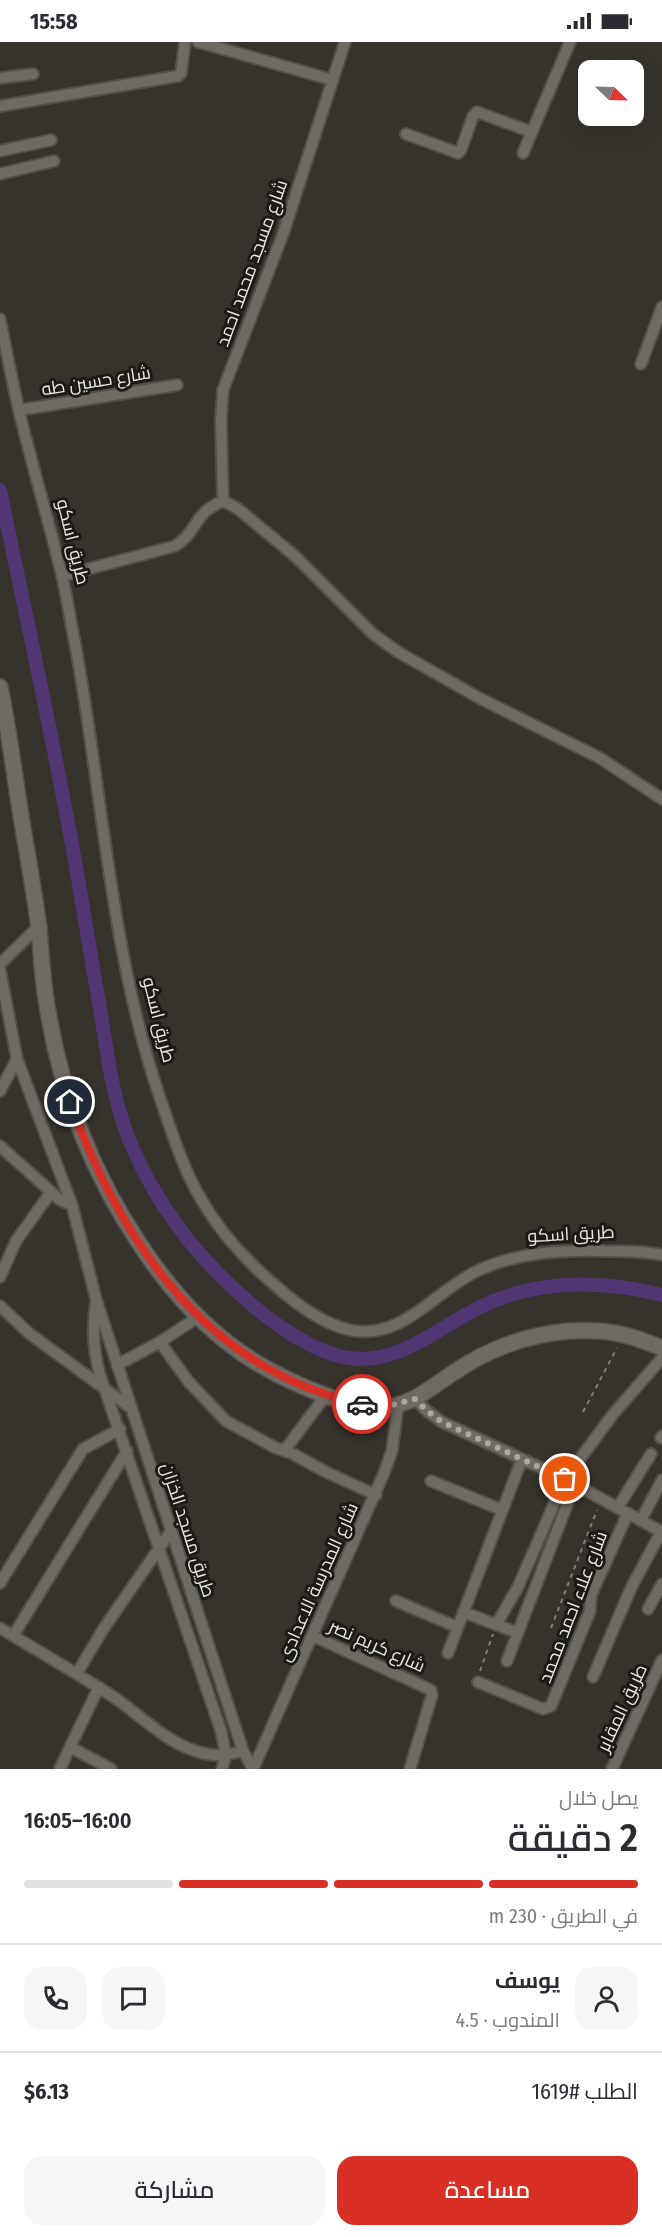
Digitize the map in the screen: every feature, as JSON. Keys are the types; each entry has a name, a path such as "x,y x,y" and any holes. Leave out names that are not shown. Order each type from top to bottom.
{"street":[{"path":"0,106 178,76 185,42"},
{"path":"198,42 333,80"},
{"name":"شارع مسجد محمد احمد","path":"223,501 221,429 223,390 283,234 345,42"},
{"path":"523,153 570,42"},
{"path":"0,78 33,74"},
{"path":"406,134 458,153 474,114 479,112 532,132"},
{"path":"0,151 51,140"},
{"path":"0,174 54,161"},
{"path":"641,364 662,307"},
{"name":"طريق اسكو","path":"0,319 19,410 62,576 85,698 118,927 139,1028 151,1072 181,1158 201,1198 233,1244 256,1269 309,1311 337,1327 369,1332 400,1323 446,1289 476,1272 507,1259 540,1252 573,1250 639,1251 662,1255"},
{"name":"شارع حسين طه","path":"19,410 177,385"},
{"path":"62,576 176,546 188,534 201,514 223,501 237,508 296,557 373,634 398,652 481,699 600,758 662,799"},
{"path":"0,687 39,926 46,997 60,1068 97,1169 131,1232 173,1291 198,1317 220,1337 253,1360 298,1384 326,1395 371,1406 398,1405 415,1399 475,1359 523,1340 574,1331 600,1331 624,1335 662,1348"},
{"path":"0,964 39,926"},
{"name":"طريق مسجد الخزان","path":"0,970 17,1059 72,1205 96,1299 117,1365 243,1751 253,1769"},
{"path":"0,1091 17,1059"},
{"path":"0,1146 60,1200 72,1205"},
{"path":"0,1277 16,1241 51,1192"},
{"name":"طريق مسجد الخزان","path":"96,1299 93,1322 98,1368 221,1731 226,1755 222,1769"},
{"path":"0,1306 30,1334 131,1408"},
{"path":"117,1365 160,1342 198,1317"},
{"path":"160,1342 188,1381 226,1421 376,1495"},
{"path":"496,1625 518,1587 570,1482 614,1413 662,1358"},
{"path":"284,1451 326,1395"},
{"path":"415,1399 442,1422 570,1482 661,1532 631,1588 593,1677"},
{"name":"شارع المدرسة الاعدادى","path":"253,1769 376,1495 392,1451 398,1405"},
{"path":"0,1583 83,1449 120,1429"},
{"path":"13,1636 127,1451"},
{"name":"شارع علاء احمد محمد","path":"478,1682 543,1709 551,1706 588,1615 591,1595 623,1510 651,1454"},
{"path":"447,1653 522,1459"},
{"path":"641,1520 662,1480"},
{"path":"431,1481 502,1510"},
{"path":"507,1661 570,1482"},
{"path":"77,1673 104,1628 171,1531"},
{"path":"648,1609 662,1584"},
{"path":"396,1601 458,1627"},
{"path":"463,1612 518,1633"},
{"path":"0,1628 116,1698 147,1724 173,1740 207,1754 226,1755 243,1751"},
{"name":"شارع كريم نصر","path":"313,1636 429,1687 432,1695 410,1769"},
{"name":"طريق المقابر","path":"612,1769 662,1660"},
{"path":"60,1769 99,1687"},
{"path":"70,1747 111,1769"}],"path":[{"path":"583,1412 624,1335"},
{"path":"551,1628 602,1499"},
{"path":"478,1682 477,1678 496,1625"}],"waterway":[{"path":"0,490 58,773 118,1105 128,1137 149,1182 191,1243 224,1279 278,1325 321,1350 349,1358 368,1359 402,1350 482,1306 526,1291 570,1285 593,1285 662,1295"}],"way so far":[{"path":"362,1404 384,1407 415,1399 433,1416 453,1428 565,1479"}],"route":[{"path":"70,1102 97,1169 131,1232 173,1291 198,1317 232,1346 271,1371 326,1395 362,1404"}]}
